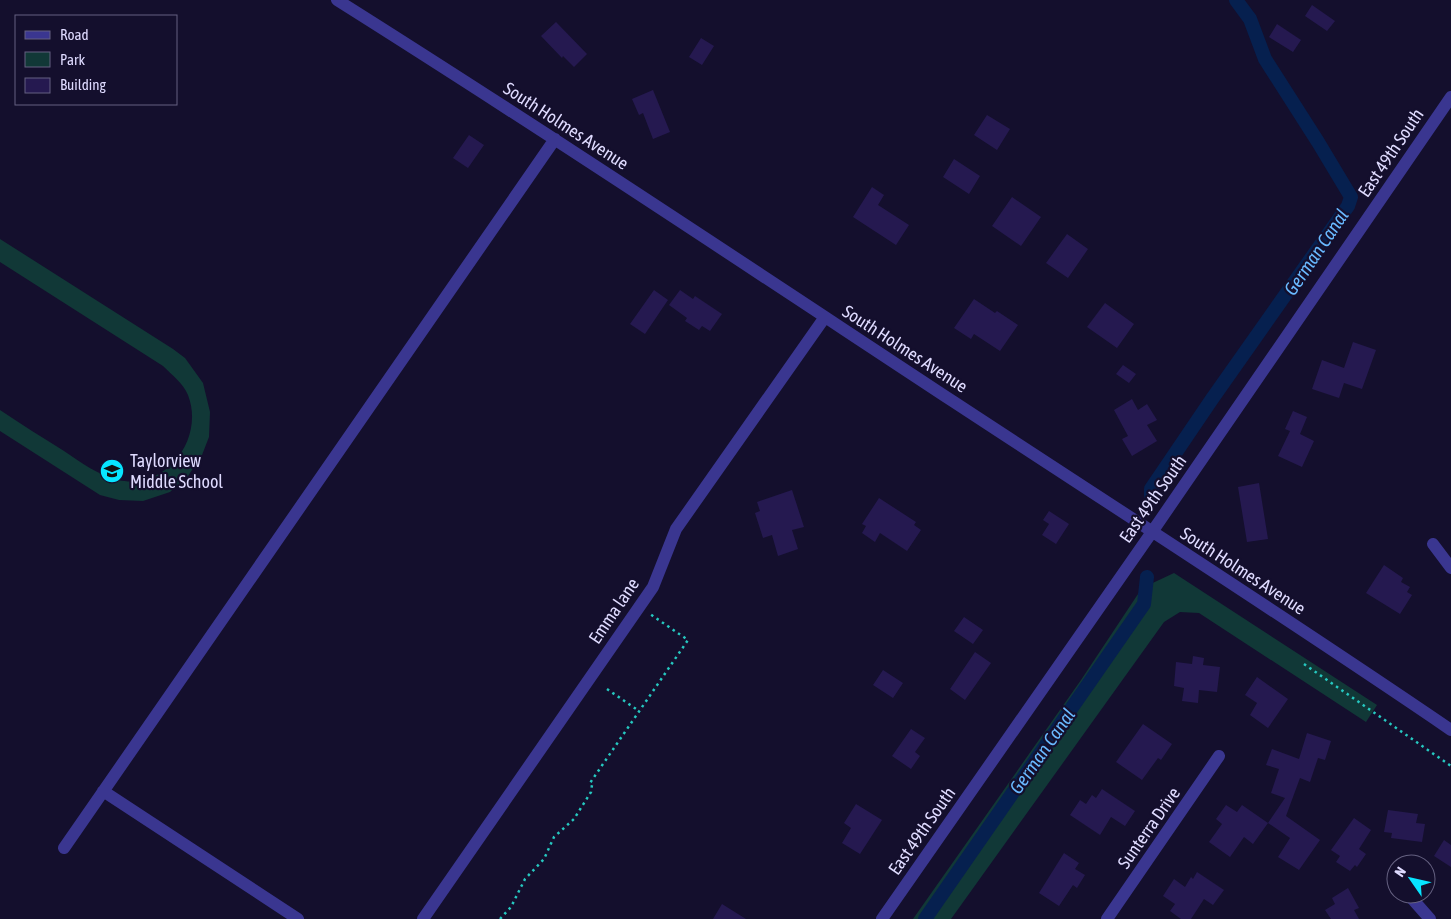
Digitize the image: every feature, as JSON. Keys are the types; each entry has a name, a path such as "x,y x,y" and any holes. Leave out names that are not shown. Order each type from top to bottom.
{"street":[{"name":"South Holmes Avenue","path":"337,0 555,139 1326,645 1451,730"},
{"name":"East 49th South","path":"882,919 1152,532 1451,97"},
{"path":"64,848 555,139"},
{"name":"Emma lane","path":"424,919 653,587 676,529 825,317"},
{"path":"1432,544 1451,568"},
{"name":"Sunterra Drive","path":"1112,917 1219,756"},
{"path":"103,791 298,919"},
{"path":"1417,904 1430,919"}],"path":[{"path":"500,919 511,907 525,879 544,859 554,837 574,819 591,792 592,785 590,783 688,640 645,610"},
{"path":"1304,664 1451,766"},
{"path":"607,689 639,711"}],"green space":[{"path":"0,239 173,349 185,358 203,383 210,412 209,437 202,455 188,476 170,492 143,501 119,500 100,495 0,431 0,410 97,472 118,480 135,481 152,478 166,470 177,458 186,444 191,428 192,412 186,391 177,379 163,366 0,262"},
{"path":"1174,573 1377,705 1366,722 1199,613 1180,612 1164,622 951,919 913,919 1081,680 1142,588"}],"building":[{"path":"1312,5 1335,21 1327,31 1305,16"},
{"path":"556,22 587,54 574,67 563,56 562,58 541,36"},
{"path":"1277,24 1301,40 1293,52 1269,37"},
{"path":"701,38 714,46 702,65 689,57"},
{"path":"653,90 670,132 653,139 643,113 639,115 632,99"},
{"path":"987,115 1010,129 997,150 974,135"},
{"path":"469,135 484,145 468,168 453,158"},
{"path":"954,159 980,176 969,194 943,177"},
{"path":"872,187 884,195 878,205 909,225 896,245 853,217"},
{"path":"1012,197 1041,217 1021,246 992,226"},
{"path":"1067,234 1088,249 1068,278 1046,263"},
{"path":"654,290 668,300 645,334 630,324"},
{"path":"680,290 693,299 695,296 722,314 710,331 702,326 699,330 685,321 687,318 669,305"},
{"path":"974,299 1018,325 1000,351 974,334 971,339 954,328"},
{"path":"1105,303 1134,324 1117,348 1087,327"},
{"path":"1353,342 1376,350 1362,389 1344,383 1339,398 1312,389 1322,360 1344,368"},
{"path":"1123,365 1136,374 1129,383 1116,374"},
{"path":"1132,399 1138,410 1147,404 1157,420 1147,425 1157,441 1132,456 1122,439 1128,436 1114,410"},
{"path":"1293,411 1307,417 1300,434 1314,441 1302,467 1278,456 1290,431 1285,429"},
{"path":"1259,483 1268,539 1247,542 1238,487"},
{"path":"792,490 804,527 792,530 798,549 778,556 772,535 763,538 755,513 760,511 757,502"},
{"path":"879,498 916,522 914,525 921,530 907,551 880,533 875,542 862,533 866,526 862,524"},
{"path":"1049,511 1069,524 1056,544 1042,535 1049,524 1043,520"},
{"path":"1384,565 1403,578 1401,582 1410,587 1407,592 1412,595 1400,614 1366,593"},
{"path":"964,617 983,630 973,644 954,631"},
{"path":"975,652 991,663 965,700 950,689"},
{"path":"1193,656 1204,658 1203,665 1220,667 1217,692 1199,690 1198,703 1182,701 1184,688 1174,686 1176,662 1192,664"},
{"path":"883,670 903,683 893,698 873,685"},
{"path":"1257,677 1288,699 1268,728 1250,715 1257,703 1245,695"},
{"path":"1143,724 1172,744 1161,760 1158,758 1142,780 1116,762"},
{"path":"911,729 925,738 915,752 920,756 911,769 892,756"},
{"path":"1307,733 1331,741 1325,760 1318,758 1310,782 1300,778 1286,816 1320,840 1299,870 1278,857 1290,838 1268,823 1285,798 1271,793 1279,769 1266,765 1272,749 1299,759"},
{"path":"1102,789 1135,811 1125,826 1111,817 1100,835 1070,815 1080,800 1086,804 1092,795 1096,798"},
{"path":"856,804 882,820 860,854 842,843 851,828 844,823"},
{"path":"1226,805 1237,812 1242,805 1268,823 1253,844 1244,837 1230,857 1209,842 1222,824 1216,819"},
{"path":"1388,810 1418,814 1416,823 1425,824 1422,842 1391,838 1392,833 1384,832"},
{"path":"1354,818 1371,830 1359,849 1366,854 1357,867 1355,865 1350,871 1336,862 1340,856 1331,850"},
{"path":"1444,840 1451,845 1451,867 1436,857 1435,854"},
{"path":"1064,853 1079,863 1075,869 1085,875 1077,888 1073,885 1059,906 1039,893"},
{"path":"1197,872 1224,890 1213,905 1204,899 1191,919 1181,919 1170,911 1175,904 1163,896 1174,879 1185,887 1191,877 1193,879"},
{"path":"1348,888 1359,908 1354,910 1359,919 1331,919 1325,910 1335,904 1332,898"},
{"path":"722,904 746,919 713,919"}],"waterway":[{"name":"German Canal","path":"1151,495 1151,489 1348,206 1351,197 1265,59 1250,19 1236,0"},
{"name":"German Canal","path":"925,919 1144,604 1147,577"}],"place":[{"name":"Taylorview Middle School","path":"112,471"}]}
